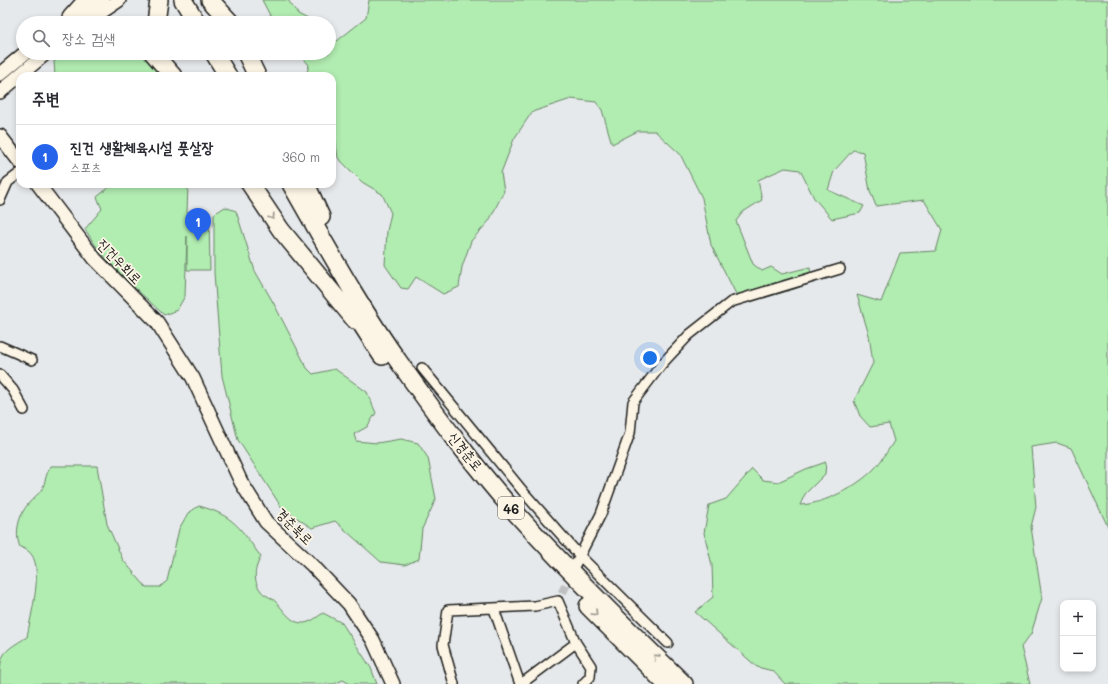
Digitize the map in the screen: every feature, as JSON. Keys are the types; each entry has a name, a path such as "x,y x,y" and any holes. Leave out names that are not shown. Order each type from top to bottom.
{"highway":[{"path":"77,16 87,0"},
{"path":"157,16 159,0"},
{"path":"170,0 180,16"},
{"path":"183,0 193,16"},
{"path":"210,0 225,16"},
{"path":"228,0 232,16"},
{"path":"159,60 169,72"},
{"path":"169,60 176,72"},
{"path":"205,60 213,72"},
{"path":"218,60 226,72"},
{"path":"249,60 255,72"},
{"path":"253,188 281,230 366,334"},
{"name":"신경춘로","path":"280,188 366,334 426,417 473,478 508,520 578,597 666,684"},
{"name":"신경춘로","path":"293,188 365,309 400,364 446,426 514,511 576,578 684,684"},
{"path":"308,188 365,309"}],"main road":[{"path":"81,16 102,0"},
{"path":"85,16 119,0"},
{"path":"0,74 17,60"},
{"path":"25,72 38,60"},
{"path":"0,102 2,90 16,79"},
{"path":"1,136 16,157"},
{"name":"진건우회로","path":"41,188 95,259 158,322 182,358"},
{"name":"경춘북로","path":"182,358 193,378 241,482 266,522 312,565 349,604 374,640 393,684"}],"street":[{"path":"0,200 8,182 16,176"},
{"path":"576,565 600,514 630,433 633,402 661,365 689,335 731,302 840,269"},
{"path":"0,346 32,360"},
{"path":"422,368 526,495 580,556 668,643"},
{"path":"0,375 13,390 24,410"},
{"path":"454,684 443,645 448,610 535,606 560,597 576,642 591,666 590,676 583,684"},
{"path":"494,609 520,684 576,642"}],"green space":[{"path":"262,0 288,0 298,14 302,16 270,16"},
{"path":"369,0 1108,0 1108,527 1071,448 1057,443 1031,447 1036,507 1031,527 1042,598 1031,634 1021,647 1030,684 785,684 773,671 757,667 695,612 713,597 712,565 704,533 709,505 726,499 752,469 763,480 778,482 806,469 826,462 825,474 805,494 800,505 830,498 850,488 874,469 880,463 894,441 889,424 870,427 860,416 854,401 873,363 869,335 857,295 881,302 900,253 936,251 942,230 924,200 876,206 870,191 863,152 853,150 834,171 828,190 864,206 860,213 832,219 814,198 800,170 785,168 758,180 762,200 743,212 736,221 753,264 762,271 771,267 782,274 810,267 811,283 751,302 737,296 711,245 702,198 680,154 655,131 638,131 612,144 602,110 596,102 571,99 532,112 514,139 501,173 504,191 489,221 471,241 462,267 459,287 443,294 416,277 408,289 401,288 385,265 387,231 391,213 382,194 362,182 338,158 336,143 336,72 307,72 309,65 305,60 336,60 336,40 366,18"},
{"path":"149,60 158,72 55,72 54,61"},
{"path":"108,188 188,188 187,213 209,212 210,270 187,270 187,236 185,296 177,310 164,315 101,253 85,229 102,209 97,197"},
{"path":"225,207 236,211 255,271 273,302 307,368 313,374 335,369 367,392 376,413 367,427 354,434 356,441 377,443 401,439 418,443 428,458 436,499 422,529 419,559 405,565 381,562 335,521 312,528 282,508 238,440 222,376 214,273 214,214"},
{"path":"51,466 97,466 107,524 123,560 146,587 160,587 167,581 179,529 188,513 199,506 221,514 229,519 236,524 248,538 261,557 257,565 255,578 262,593 274,600 290,618 297,622 304,623 313,620 323,613 342,623 371,668 377,684 350,684 343,680 334,684 0,684 1,666 4,655 12,647 27,637 35,591 36,567 33,557 27,550 20,547 17,536 18,524 25,507 42,489"}],"tunnel":[{"path":"562,593 573,571"}],"place":[{"name":"진건 생활체육시설 풋살장","path":"198,241"}]}
